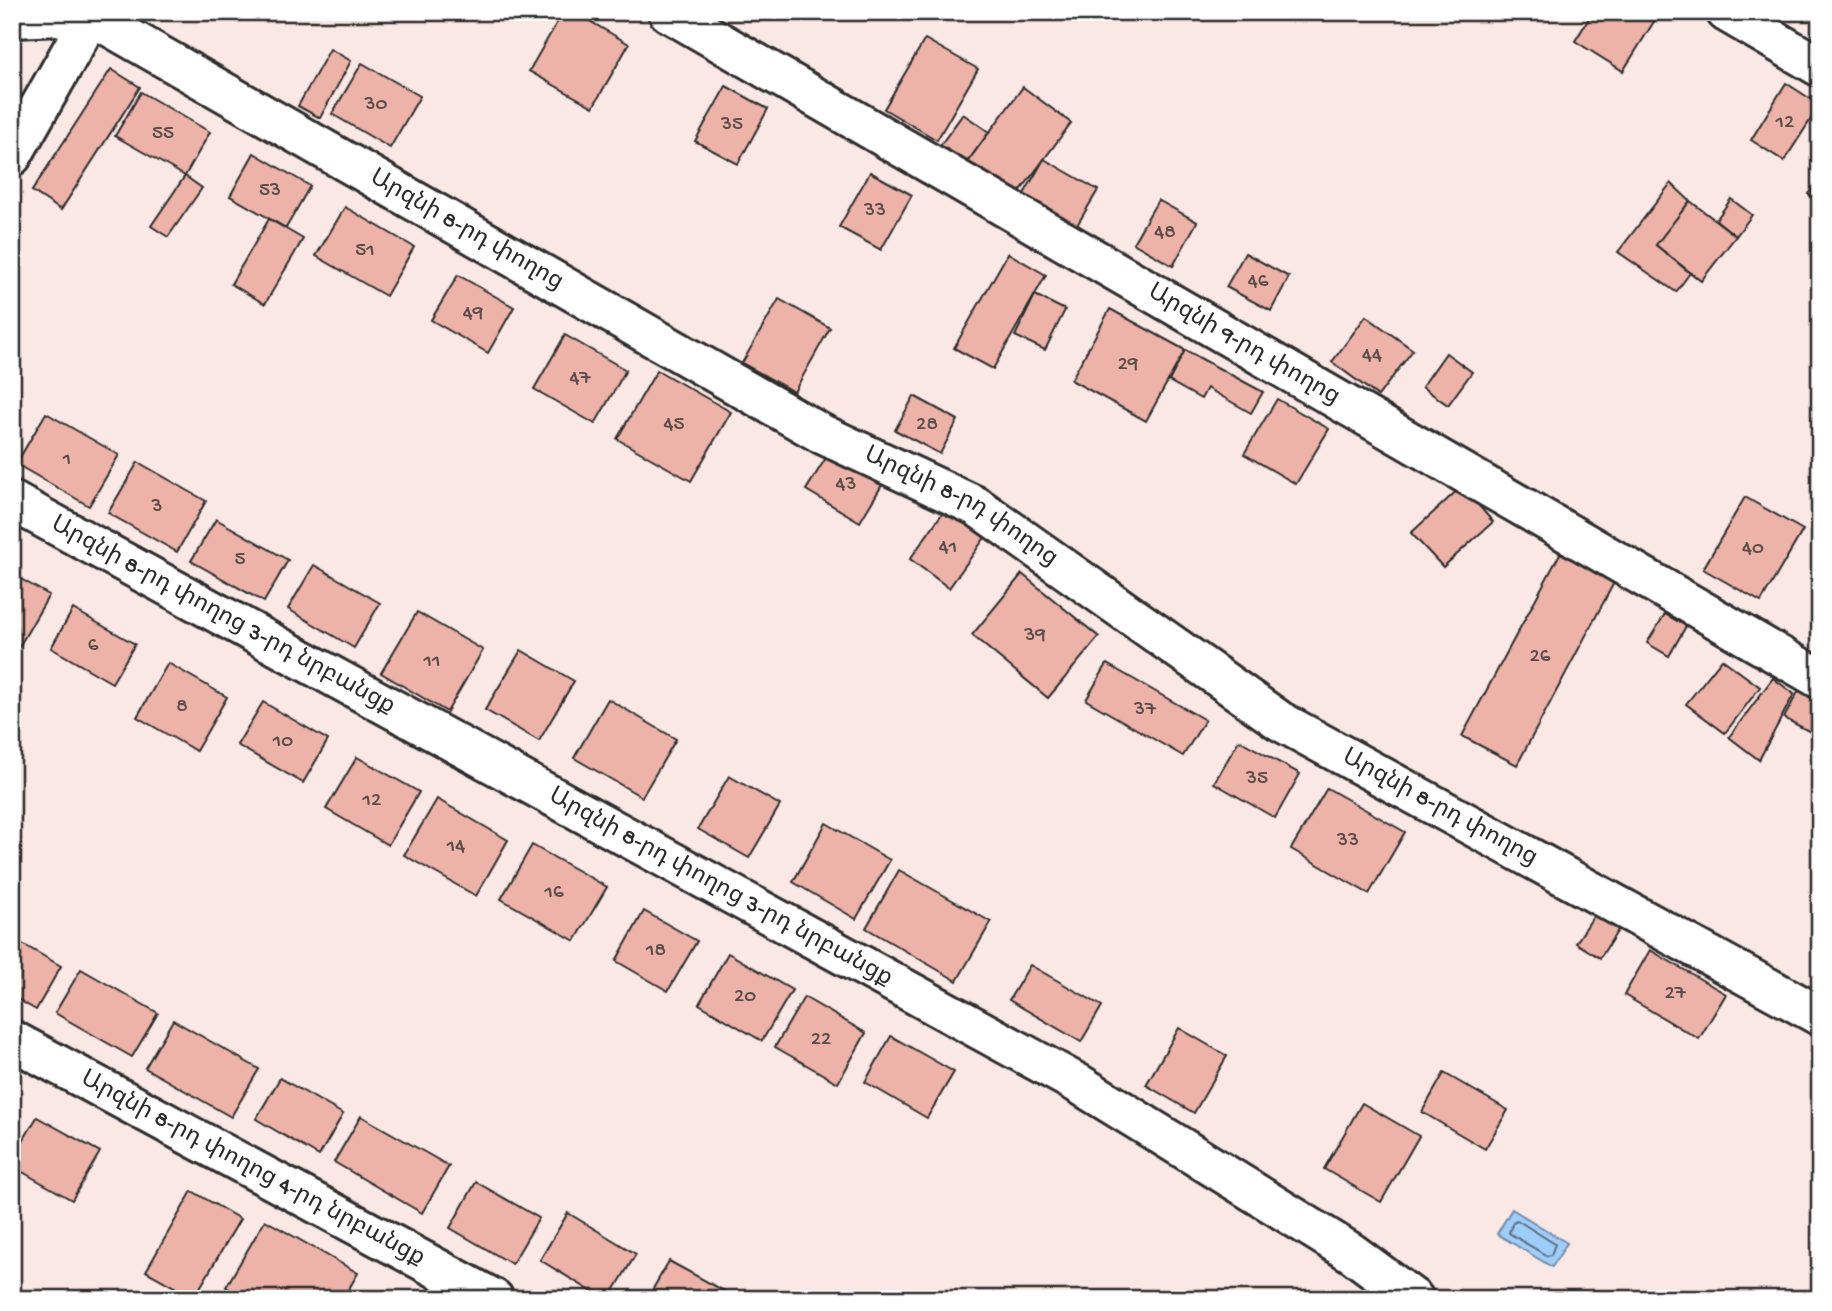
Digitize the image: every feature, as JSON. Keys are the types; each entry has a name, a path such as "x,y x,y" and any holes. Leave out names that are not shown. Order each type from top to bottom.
{"street":[{"name":"Արզնի 9-րդ փողոց","path":"668,12 1820,679"},
{"path":"1726,12 1820,68"},
{"path":"12,18 108,14"},
{"path":"12,156 108,14"},
{"name":"Արզնի 8-րդ փողոց","path":"108,14 822,434 975,506 1280,721 1820,1016"},
{"name":"Արզնի 8-րդ փողոց 3-րդ նրբանցք","path":"12,500 1079,1084 1352,1253 1414,1299"},
{"name":"Արզնի 8-րդ փողոց 4-րդ նրբանցք","path":"12,1040 494,1299"}],"water":[{"path":"1512,1209 1567,1243 1552,1267 1497,1234"}],"building":[{"path":"563,12 574,12 629,44 593,107 529,71"},
{"path":"1593,12 1660,12 1623,71 1575,41"},
{"path":"925,39 978,69 937,140 884,109"},
{"path":"330,49 351,61 320,118 298,106"},
{"path":"362,63 420,96 390,148 332,114"},
{"path":"111,69 140,87 61,210 32,191"},
{"path":"1786,83 1820,105 1784,161 1751,140"},
{"path":"726,86 768,109 738,164 695,141"},
{"path":"1023,87 1071,123 1013,201 965,165"},
{"path":"141,92 210,132 185,176 115,136"},
{"path":"963,114 989,132 965,165 939,147"},
{"path":"254,153 310,186 286,228 230,196"},
{"path":"1044,159 1098,190 1073,232 1020,201"},
{"path":"870,172 912,195 881,250 839,227"},
{"path":"185,176 202,188 168,237 151,226"},
{"path":"1820,178 1820,202 1808,194"},
{"path":"1671,183 1690,201 1656,245 1690,273 1676,292 1618,252"},
{"path":"1731,199 1752,215 1736,236 1716,220"},
{"path":"1158,200 1197,222 1173,266 1133,243"},
{"path":"1690,201 1736,236 1701,281 1656,245"},
{"path":"345,207 414,247 386,296 316,256"},
{"path":"269,219 303,239 265,304 231,284"},
{"path":"1008,253 1046,275 993,369 954,348"},
{"path":"1245,253 1289,277 1271,311 1226,287"},
{"path":"458,275 514,307 488,353 431,320"},
{"path":"1035,295 1065,310 1045,350 1015,336"},
{"path":"779,299 830,328 794,392 742,363"},
{"path":"1110,309 1185,350 1146,421 1071,380"},
{"path":"1366,316 1413,350 1378,396 1332,362"},
{"path":"565,335 626,370 595,424 534,389"},
{"path":"1185,350 1263,392 1251,413 1207,388 1201,399 1169,381"},
{"path":"1446,353 1472,372 1448,405 1422,387"},
{"path":"657,370 731,412 691,481 617,439"},
{"path":"914,396 958,420 940,454 895,430"},
{"path":"1277,399 1329,429 1296,484 1244,454"},
{"path":"46,413 119,455 89,506 16,464"},
{"path":"832,448 885,480 860,522 806,490"},
{"path":"138,462 206,501 177,552 108,513"},
{"path":"1462,486 1493,522 1443,567 1411,533"},
{"path":"1745,497 1803,530 1761,602 1703,569"},
{"path":"946,508 986,536 949,588 910,559"},
{"path":"216,519 288,560 264,602 191,561"},
{"path":"1563,548 1617,577 1517,765 1462,736"},
{"path":"314,565 380,603 354,648 288,609"},
{"path":"12,574 49,595 16,652 12,650"},
{"path":"1022,574 1099,637 1048,698 972,635"},
{"path":"73,609 135,644 112,683 51,648"},
{"path":"417,612 483,650 447,712 381,673"},
{"path":"1665,614 1686,626 1669,656 1647,643"},
{"path":"521,650 574,681 539,741 485,710"},
{"path":"1722,659 1760,687 1725,733 1686,704"},
{"path":"168,663 227,697 196,751 137,717"},
{"path":"1107,664 1205,720 1183,756 1086,700"},
{"path":"1773,678 1794,694 1759,760 1729,737"},
{"path":"1801,686 1820,696 1820,737 1784,718"},
{"path":"608,699 676,739 642,797 574,758"},
{"path":"263,702 328,740 303,783 237,745"},
{"path":"1239,740 1300,774 1275,818 1214,783"},
{"path":"357,757 419,792 388,845 326,809"},
{"path":"729,776 780,805 749,858 698,829"},
{"path":"1327,788 1405,832 1369,894 1291,849"},
{"path":"437,799 508,840 476,896 404,855"},
{"path":"826,823 890,860 856,919 793,882"},
{"path":"532,845 607,887 575,941 501,899"},
{"path":"899,870 991,922 957,981 866,928"},
{"path":"1598,909 1622,924 1600,958 1576,943"},
{"path":"644,911 697,941 668,991 616,961"},
{"path":"12,938 61,966 36,1010 12,996"},
{"path":"1650,950 1726,994 1699,1039 1624,995"},
{"path":"728,953 792,990 762,1041 699,1004"},
{"path":"1030,965 1102,1006 1081,1042 1009,1000"},
{"path":"81,969 158,1013 132,1057 55,1013"},
{"path":"804,997 866,1033 838,1083 775,1047"},
{"path":"173,1020 259,1069 231,1117 145,1068"},
{"path":"1179,1028 1227,1056 1194,1113 1146,1085"},
{"path":"891,1036 954,1072 927,1118 865,1082"},
{"path":"1444,1073 1508,1110 1485,1149 1422,1112"},
{"path":"280,1078 343,1114 319,1156 256,1119"},
{"path":"1362,1103 1419,1136 1381,1202 1324,1169"},
{"path":"361,1116 449,1166 422,1213 334,1162"},
{"path":"37,1117 100,1152 72,1200 12,1166 12,1159"},
{"path":"476,1182 539,1218 512,1264 450,1228"},
{"path":"192,1191 240,1219 194,1298 146,1271"},
{"path":"568,1213 636,1254 609,1299 604,1299 540,1260"},
{"path":"265,1220 358,1273 343,1299 246,1299 226,1287"},
{"path":"669,1261 737,1298 647,1299"}]}
